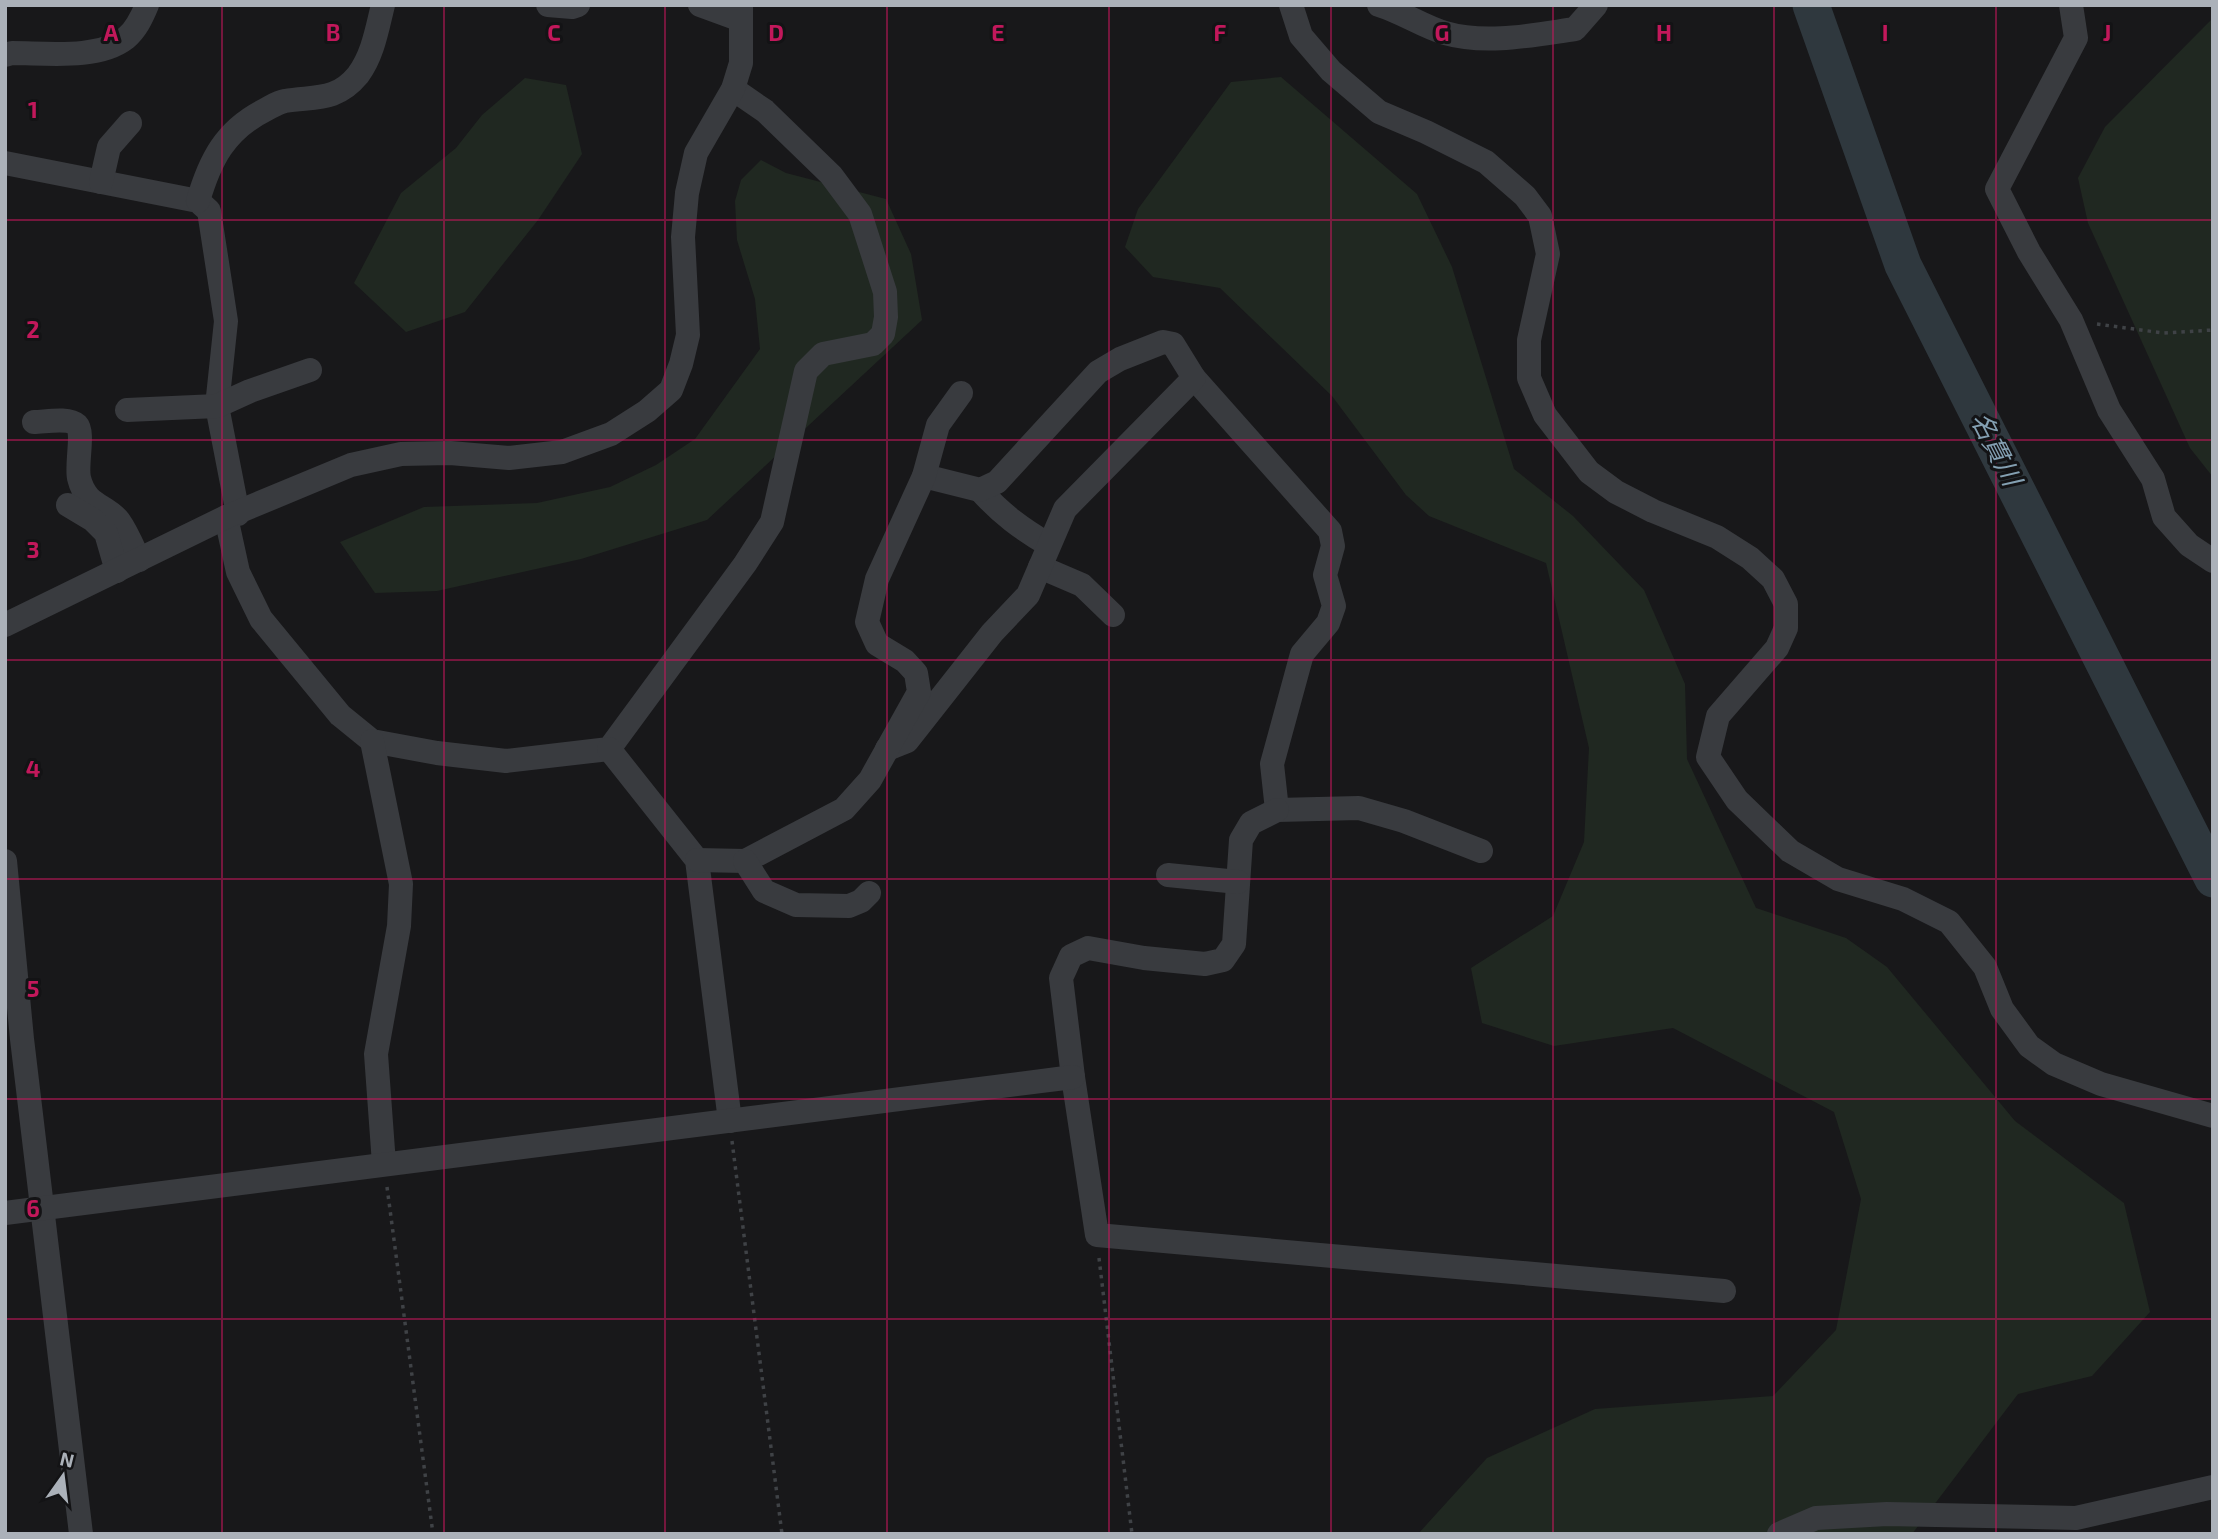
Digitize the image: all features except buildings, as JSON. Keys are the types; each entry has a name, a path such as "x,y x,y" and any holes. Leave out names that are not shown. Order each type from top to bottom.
{"street":[{"path":"5,55 75,54 110,48 128,37 140,21 147,5"},
{"path":"198,201 207,171 225,139 251,117 282,101 321,99 340,90 356,77 369,58 383,5"},
{"path":"548,5 578,5"},
{"path":"5,625 139,559 351,465 401,454 450,453 509,458 562,452 611,434 647,411 671,390 688,335 682,237 687,193 696,153 733,89 741,63 741,13 701,5"},
{"path":"1291,5 1301,36 1331,71 1369,104 1379,112 1486,162 1525,196 1540,216 1548,254 1529,340 1529,378 1545,415 1589,472 1616,492 1653,512 1717,537 1750,558 1773,579 1786,604 1786,628 1777,648 1718,716 1708,757 1737,800 1790,851 1838,879 1903,899 1949,922 1985,967 2002,1009 2029,1046 2054,1064 2101,1083 2213,1116"},
{"path":"1380,5 1444,33 1479,40 1575,29 1595,5"},
{"path":"2071,5 2076,38 1997,189 2028,252 2071,320 2109,410 2153,479 2164,517 2189,545 2213,561"},
{"path":"5,163 198,201 209,211 225,301 226,321 217,406 238,572 261,619 340,715 372,741 437,753 506,761 609,749 737,575 772,522 806,371 823,354 873,344 883,334 886,317 885,292 860,214 831,175 765,111 733,89"},
{"path":"101,182 109,147 130,123"},
{"path":"980,490 997,482 1098,372 1120,359 1163,342 1173,344 1194,378 1329,531 1333,546 1325,575 1334,606 1328,623 1302,654 1272,764 1277,810"},
{"path":"127,410 217,406 310,370"},
{"path":"887,749 907,741 992,633 1027,595 1065,509 1194,378"},
{"path":"696,860 745,861 844,809 870,780 919,692 916,673 905,661 877,644 867,622 877,579 924,476 938,425 961,393"},
{"path":"34,422 71,421 78,426 81,432 79,478 87,496 118,519 139,559"},
{"path":"924,476 980,490 1044,556 1082,585 1113,615"},
{"path":"68,505 93,520 106,533 117,570"},
{"path":"372,741 401,884 399,926 376,1054 384,1164"},
{"path":"609,749 696,860 730,1121"},
{"path":"1481,850 1404,821 1359,808 1277,810 1251,823 1241,839 1234,944 1223,960 1205,964 1144,958 1088,948 1072,956 1061,978 1097,1235 1724,1291"},
{"path":"5,861 41,1208 81,1534"},
{"path":"745,861 764,891 796,905 849,906 861,901 869,893"},
{"path":"1168,875 1238,882"},
{"path":"5,1213 1073,1077"},
{"path":"1779,1534 1816,1518 1887,1514 2076,1518 2213,1486"}],"path":[{"path":"2071,320 2163,333 2213,330"},
{"path":"730,1121 782,1534"},
{"path":"384,1164 433,1534"},
{"path":"1097,1235 1132,1534"}],"shaded area":[{"path":"2213,18 2213,477 2190,448 2088,223 2078,178 2105,127"},
{"path":"1281,77 1417,194 1452,267 1514,469 1573,516 1644,590 1685,684 1687,759 1756,908 1846,938 1887,967 2015,1121 2124,1203 2150,1312 2092,1376 2018,1394 1912,1534 1418,1534 1487,1458 1595,1409 1773,1396 1836,1330 1861,1199 1834,1112 1673,1028 1554,1046 1482,1023 1471,968 1553,916 1584,842 1589,748 1546,563 1429,516 1406,495 1332,396 1220,288 1153,277 1125,247 1138,209 1231,82"},
{"path":"525,78 566,85 582,154 538,220 465,312 406,332 354,283 401,193 456,148 482,115"},
{"path":"761,160 786,173 886,199 911,254 922,320 707,520 581,559 437,591 375,593 340,542 424,507 537,503 610,487 656,465 695,439 760,349 755,299 737,240 735,201 741,180"}],"waterway":[{"name":"名貫川","path":"1811,5 1903,265 2213,879"}]}
